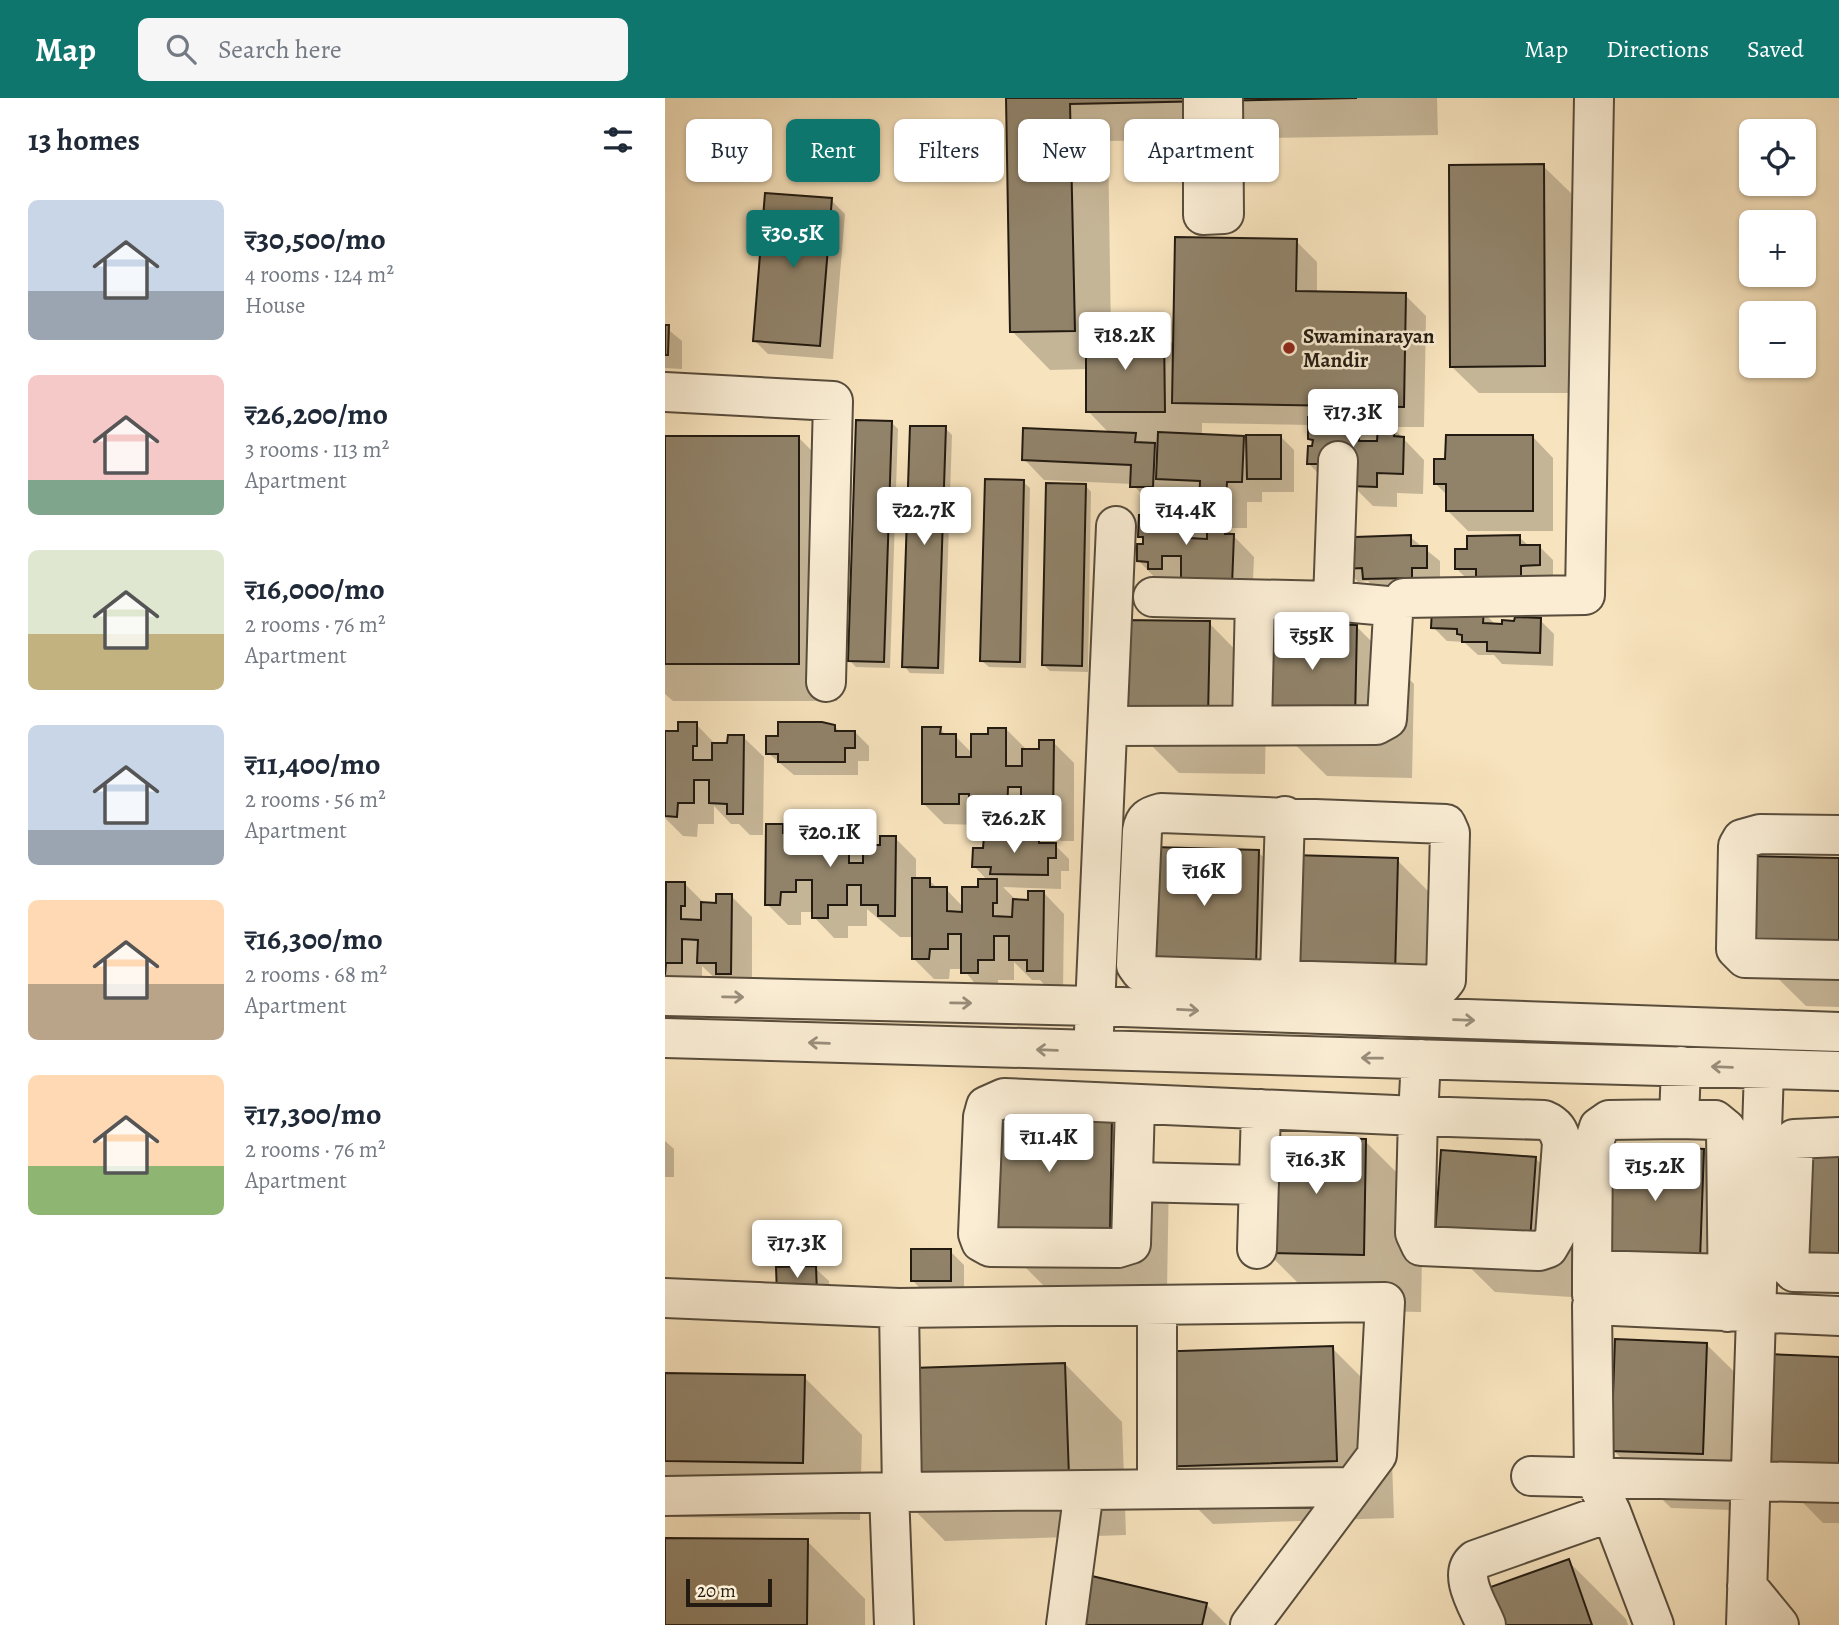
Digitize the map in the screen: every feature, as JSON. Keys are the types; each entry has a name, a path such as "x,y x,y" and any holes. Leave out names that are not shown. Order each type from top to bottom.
{"street":[{"path":"1203,98 1203,215 1224,214 1223,98"},
{"path":"1404,598 1585,595 1594,98"},
{"path":"665,392 833,401 826,682"},
{"path":"1333,601 1338,461"},
{"path":"1094,1051 1116,526"},
{"path":"1109,726 1376,725 1387,719 1391,608 1383,604 1333,601 1153,597"},
{"path":"1252,725 1255,600"},
{"path":"1279,998 1150,976 1141,972 1136,965 1144,822 1151,815 1286,816 1446,824 1450,832 1447,980 1417,1002"},
{"path":"1279,998 1286,816"},
{"path":"1839,835 1760,834 1742,839 1738,846 1736,949 1745,958 1839,960"},
{"path":"665,996 1094,1006 1279,998 1417,1002 1839,1032"},
{"path":"665,1038 1839,1071"},
{"path":"1135,1104 1133,1237 1125,1248 989,1247 981,1242 978,1234 986,1106 1004,1098 1135,1104 1261,1110 1418,1116 1544,1120 1553,1124 1562,1143 1553,1243 1539,1251 1421,1246 1415,1233 1418,1116 1421,1059"},
{"path":"1679,1119 1681,1066"},
{"path":"1746,1625 1751,1479 1742,1313 1764,1069"},
{"path":"1257,1249 1261,1110"},
{"path":"1654,1625 1611,1512 1594,1477 1593,1146 1599,1127 1609,1120 1679,1119 1715,1120 1726,1129 1728,1274 1742,1313"},
{"path":"1839,1137 1794,1139 1789,1267 1794,1272 1839,1273"},
{"path":"1134,1182 1259,1185"},
{"path":"1592,1287 1728,1274"},
{"path":"1592,1287 1742,1313 1839,1316"},
{"path":"665,1298 899,1308 1385,1301 1377,1455 1250,1625"},
{"path":"1157,1305 1157,1489"},
{"path":"894,1625 899,1308"},
{"path":"1531,1476 1839,1483"},
{"path":"665,1496 1353,1487"},
{"path":"1066,1625 1084,1490"},
{"path":"1486,1625 1467,1576 1466,1569 1475,1560 1611,1512"},
{"path":"1747,1586 1779,1625"}],"building":[{"path":"1006,98 1357,98 1070,104 1070,119 1018,119 1018,182 1072,182 1075,331 1010,332"},
{"path":"1544,164 1545,366 1450,367 1449,165"},
{"path":"765,193 832,198 820,346 753,341"},
{"name":"Swaminarayan Mandir","path":"1175,237 1297,239 1296,291 1406,293 1404,407 1172,403"},
{"path":"665,325 669,325 668,355 665,355"},
{"path":"1164,332 1165,412 1086,412 1086,333"},
{"path":"1322,410 1360,411 1359,441 1377,441 1378,426 1395,427 1394,436 1404,437 1403,474 1377,473 1377,487 1350,486 1332,471 1318,471 1319,464 1307,464 1308,446 1312,446 1313,440 1308,439 1308,417 1322,418"},
{"path":"856,420 892,421 884,662 848,661"},
{"path":"910,426 946,426 938,668 902,667"},
{"path":"1023,428 1136,433 1135,442 1155,443 1153,487 1130,487 1131,465 1022,460"},
{"path":"1158,432 1244,436 1242,482 1227,482 1226,508 1199,507 1200,481 1156,479"},
{"path":"1246,435 1281,435 1281,479 1247,479"},
{"path":"1446,435 1533,435 1533,511 1446,511 1446,484 1434,484 1434,459 1445,459"},
{"path":"665,436 799,436 799,664 665,664"},
{"path":"985,479 1024,480 1020,662 980,661"},
{"path":"1046,483 1086,484 1082,666 1042,665"},
{"path":"1150,507 1190,509 1189,538 1207,539 1207,524 1225,524 1225,534 1234,534 1232,586 1181,584 1181,556 1162,556 1162,569 1148,569 1148,562 1137,561 1137,544 1143,544 1143,537 1138,537 1139,515 1150,515"},
{"path":"1411,535 1411,546 1427,546 1427,568 1412,568 1412,578 1363,579 1362,568 1343,569 1342,549 1355,549 1355,537"},
{"path":"1520,535 1520,545 1540,545 1540,565 1521,566 1521,577 1476,578 1476,569 1455,569 1455,549 1467,549 1467,536"},
{"path":"1432,609 1484,610 1483,623 1502,624 1502,620 1514,621 1515,617 1541,618 1540,653 1487,651 1487,642 1462,642 1462,635 1457,634 1457,629 1431,628"},
{"path":"1121,620 1210,621 1208,717 1120,716"},
{"path":"1269,623 1357,625 1355,721 1267,719"},
{"path":"678,722 697,722 697,746 693,746 693,760 712,760 712,743 727,743 728,735 744,735 743,814 727,814 727,804 709,803 709,780 694,780 694,803 678,803 677,817 665,816 665,731 678,731"},
{"path":"778,722 822,722 835,725 835,731 855,731 855,748 845,748 845,762 778,762 778,754 766,754 766,736 778,736"},
{"path":"922,727 941,727 940,734 956,734 956,757 971,757 971,734 988,734 988,728 1006,728 1006,766 1022,766 1022,749 1039,749 1039,740 1054,740 1053,821 1038,821 1038,808 1021,808 1021,787 1008,787 1007,818 969,818 969,794 959,794 959,804 922,804"},
{"path":"766,824 783,824 783,833 801,833 801,854 813,854 813,833 829,834 829,824 849,824 849,863 863,863 863,845 880,845 880,836 896,836 895,916 878,916 878,905 861,905 861,885 847,885 847,905 828,905 828,918 812,918 812,880 796,880 796,892 781,892 780,905 765,905"},
{"path":"984,836 1039,837 1039,843 1056,843 1056,858 1048,858 1048,875 990,874 991,867 972,867 973,848 983,848"},
{"path":"1153,847 1259,850 1256,968 1150,966"},
{"path":"1292,855 1398,858 1395,976 1289,974"},
{"path":"1747,856 1839,858 1839,951 1746,949"},
{"path":"912,878 930,878 930,887 947,887 947,911 962,912 962,887 978,887 978,879 997,879 997,903 993,903 993,916 1012,917 1013,899 1028,900 1028,891 1044,891 1043,971 1027,971 1027,960 1009,960 1009,936 994,936 994,960 978,960 978,973 961,973 961,934 948,934 948,949 930,949 929,959 912,959"},
{"path":"666,882 685,882 685,906 681,906 681,919 701,920 701,902 716,903 716,894 732,894 731,974 716,974 716,963 697,963 698,940 682,939 682,963 666,963 665,976"},
{"path":"989,1114 1112,1117 1110,1233 986,1231"},
{"path":"1268,1138 1366,1139 1364,1255 1266,1253"},
{"path":"1611,1145 1704,1149 1700,1260 1607,1257"},
{"path":"1441,1150 1536,1157 1530,1241 1435,1235"},
{"path":"1805,1151 1839,1152 1839,1264 1801,1262"},
{"path":"911,1249 951,1249 951,1281 911,1281"},
{"path":"816,1266 817,1294 777,1295 776,1267"},
{"path":"1615,1339 1707,1343 1703,1454 1611,1451"},
{"path":"1333,1346 1337,1461 1154,1467 1150,1352"},
{"path":"1768,1354 1839,1357 1839,1468 1764,1465"},
{"path":"1065,1363 1069,1477 886,1484 882,1369"},
{"path":"665,1373 805,1375 803,1463 665,1461"},
{"path":"665,1538 808,1539 807,1625 665,1625"},
{"path":"1569,1559 1592,1625 1498,1625 1485,1589"},
{"path":"1079,1573 1207,1603 1202,1625 1067,1625"}],"place":[{"name":"Swaminarayan Mandir","path":"1289,348"}]}
